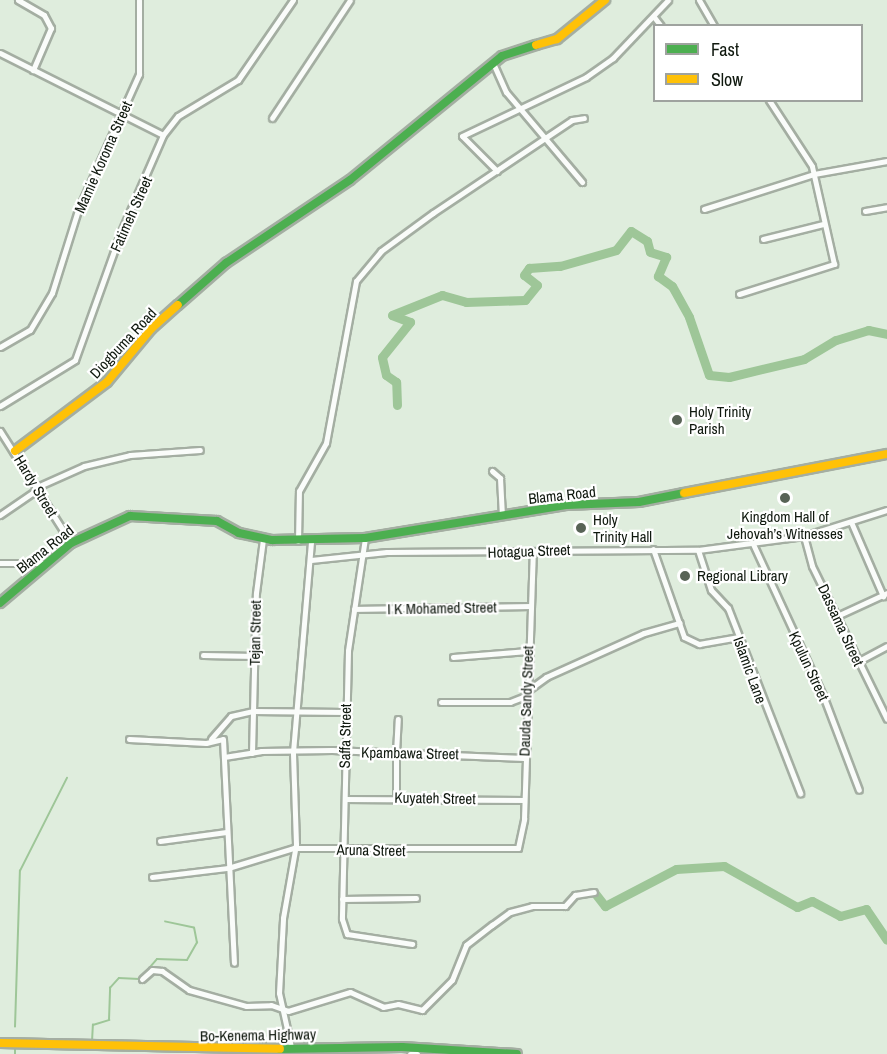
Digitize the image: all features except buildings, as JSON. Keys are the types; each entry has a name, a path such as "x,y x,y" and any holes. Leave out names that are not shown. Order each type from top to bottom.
{"main road":[{"name":"Diogbuma Road","path":"15,451 98,390 151,328 226,263 354,177 493,63 566,33 605,0"},
{"name":"Blama Road","path":"0,603 70,543 130,516 217,521 239,533 263,539 298,541 365,538 567,505 639,502 887,454"},
{"name":"Bo-Kenema Highway","path":"3,1043 80,1047 291,1047 516,1054"}],"street":[{"path":"18,0 44,15 51,28 33,70"},
{"name":"Mamie Koroma Street","path":"0,346 30,330 45,310 78,210 139,74 139,0"},
{"name":"Fatimeh Street","path":"0,406 75,360 120,234 163,135 178,116 238,80 277,27 293,0"},
{"path":"272,118 350,0"},
{"path":"497,171 462,136 520,106 586,77 613,58 668,0"},
{"path":"699,0 713,24"},
{"path":"654,16 660,24"},
{"path":"0,53 163,135"},
{"path":"493,63 503,87 548,137 582,182"},
{"path":"739,294 834,264 823,224 814,174 806,151 770,102"},
{"path":"298,541 299,491 323,451 333,410 356,281 381,251 572,120 584,118"},
{"path":"704,209 814,174 887,161"},
{"path":"865,211 887,207"},
{"path":"763,239 823,224"},
{"name":"Hardy Street","path":"0,431 15,451 70,543"},
{"path":"0,515 38,488 84,466 130,455 200,450"},
{"path":"492,471 500,478 502,516"},
{"name":"Hotagua Street","path":"311,560 365,555 698,550 804,536 887,510"},
{"path":"837,616 885,595 850,522"},
{"name":"Dassama Street","path":"804,536 857,662 886,714"},
{"name":"Saffa Street","path":"365,538 365,555 354,609 345,712 342,899 347,934 412,944"},
{"name":"Tejan Street","path":"252,753 255,656 263,539"},
{"path":"291,1047 279,993 284,974 283,918 294,848 293,752 299,712 303,606 311,560 311,540"},
{"name":"Kpulun Street","path":"753,544 828,707 859,790"},
{"path":"653,549 684,638 692,643 737,637"},
{"name":"Islamic Lane","path":"698,550 711,590 728,608 737,637 800,793"},
{"name":"Dauda Sandy Street","path":"518,848 524,800 529,606 534,552"},
{"path":"0,563 47,563"},
{"name":"I K Mohamed Street","path":"354,609 529,606"},
{"path":"441,702 510,702 527,694 546,677 644,633 680,623"},
{"path":"857,662 887,646"},
{"path":"453,657 528,651"},
{"path":"203,655 255,656"},
{"path":"206,743 236,715 253,711 345,712"},
{"path":"396,796 398,719"},
{"path":"129,739 206,743 223,739 234,963"},
{"name":"Kpambawa Street","path":"224,757 252,753 346,752 524,758"},
{"name":"Kuyateh Street","path":"345,799 396,796 524,800"},
{"path":"160,841 226,832"},
{"name":"Aruna Street","path":"152,877 228,868 294,848 343,850 518,848"},
{"path":"142,979 152,970 162,971 189,990 246,1006 271,1005 284,1011 328,1002 350,992 383,1007 424,1009 452,980 466,945 492,924 510,912 532,906 565,906 575,895 594,892"},
{"path":"342,899 417,898"},
{"path":"3,1043 7,1054"},
{"path":"410,1054 417,1054"}],"waterway":[{"path":"397,405 396,382 386,375 382,357 410,322 392,315 442,295 466,302 525,300 537,285 524,275 529,268 560,266 616,250 631,231 647,241 650,252 666,257 658,276 672,286 689,317 709,375 729,377 804,359 836,340 868,330 887,334"},
{"path":"15,1027 20,871 67,778"},
{"path":"594,892 605,906 676,869 724,866 797,907 812,901 840,916 866,909 887,940"},
{"path":"145,973 157,959 187,960 197,943 194,928 166,922"},
{"path":"92,1042 93,1025 109,1020 110,988 119,978 139,979"},
{"path":"15,1049 15,1054"}],"traffic: fast":[{"path":"178,305 226,263 350,180 502,56 536,45"},
{"path":"0,603 71,543 130,516 217,521 239,533 272,540 365,538 567,505 639,502 684,493"},
{"path":"280,1049 402,1047 517,1054"}],"traffic: slow":[{"path":"536,45 557,39 605,0"},
{"path":"15,451 107,382 151,329 178,305"},
{"path":"684,493 887,454"},
{"path":"0,1043 280,1049"}],"place":[{"name":"Holy Trinity Parish","path":"677,420"},
{"name":"Kingdom Hall of Jehovah’s Witnesses","path":"785,498"},
{"name":"Holy Trinity Hall","path":"581,528"},
{"name":"Regional Library","path":"685,576"}]}
